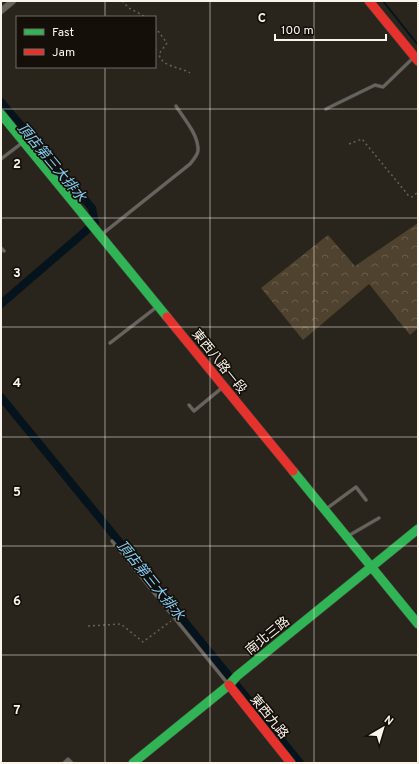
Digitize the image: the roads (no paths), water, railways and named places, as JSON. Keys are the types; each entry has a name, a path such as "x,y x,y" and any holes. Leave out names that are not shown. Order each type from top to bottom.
{"street":[{"path":"1,11 13,1"},
{"path":"369,1 416,59"},
{"name":"東西八路一段","path":"1,114 418,624"},
{"name":"南北三路","path":"133,763 229,685 237,676 418,529"},
{"name":"東西九路","path":"229,685 291,763"}],"lane":[{"path":"326,109 375,85 383,87 416,59"},
{"path":"101,235 190,164 195,158 198,151 196,138 176,106"},
{"path":"1,159 23,142"},
{"path":"110,343 158,306"},
{"path":"189,405 194,411 224,386"},
{"path":"325,510 356,487 366,500"},
{"path":"347,537 379,518"},
{"path":"112,541 229,685"},
{"path":"64,763 68,759 72,763"}],"waterway":[{"path":"383,1 418,45"},
{"name":"頂店第三大排水","path":"1,102 92,208 95,223 1,304"},
{"name":"頂店第三大排水","path":"1,397 300,763"}]}
